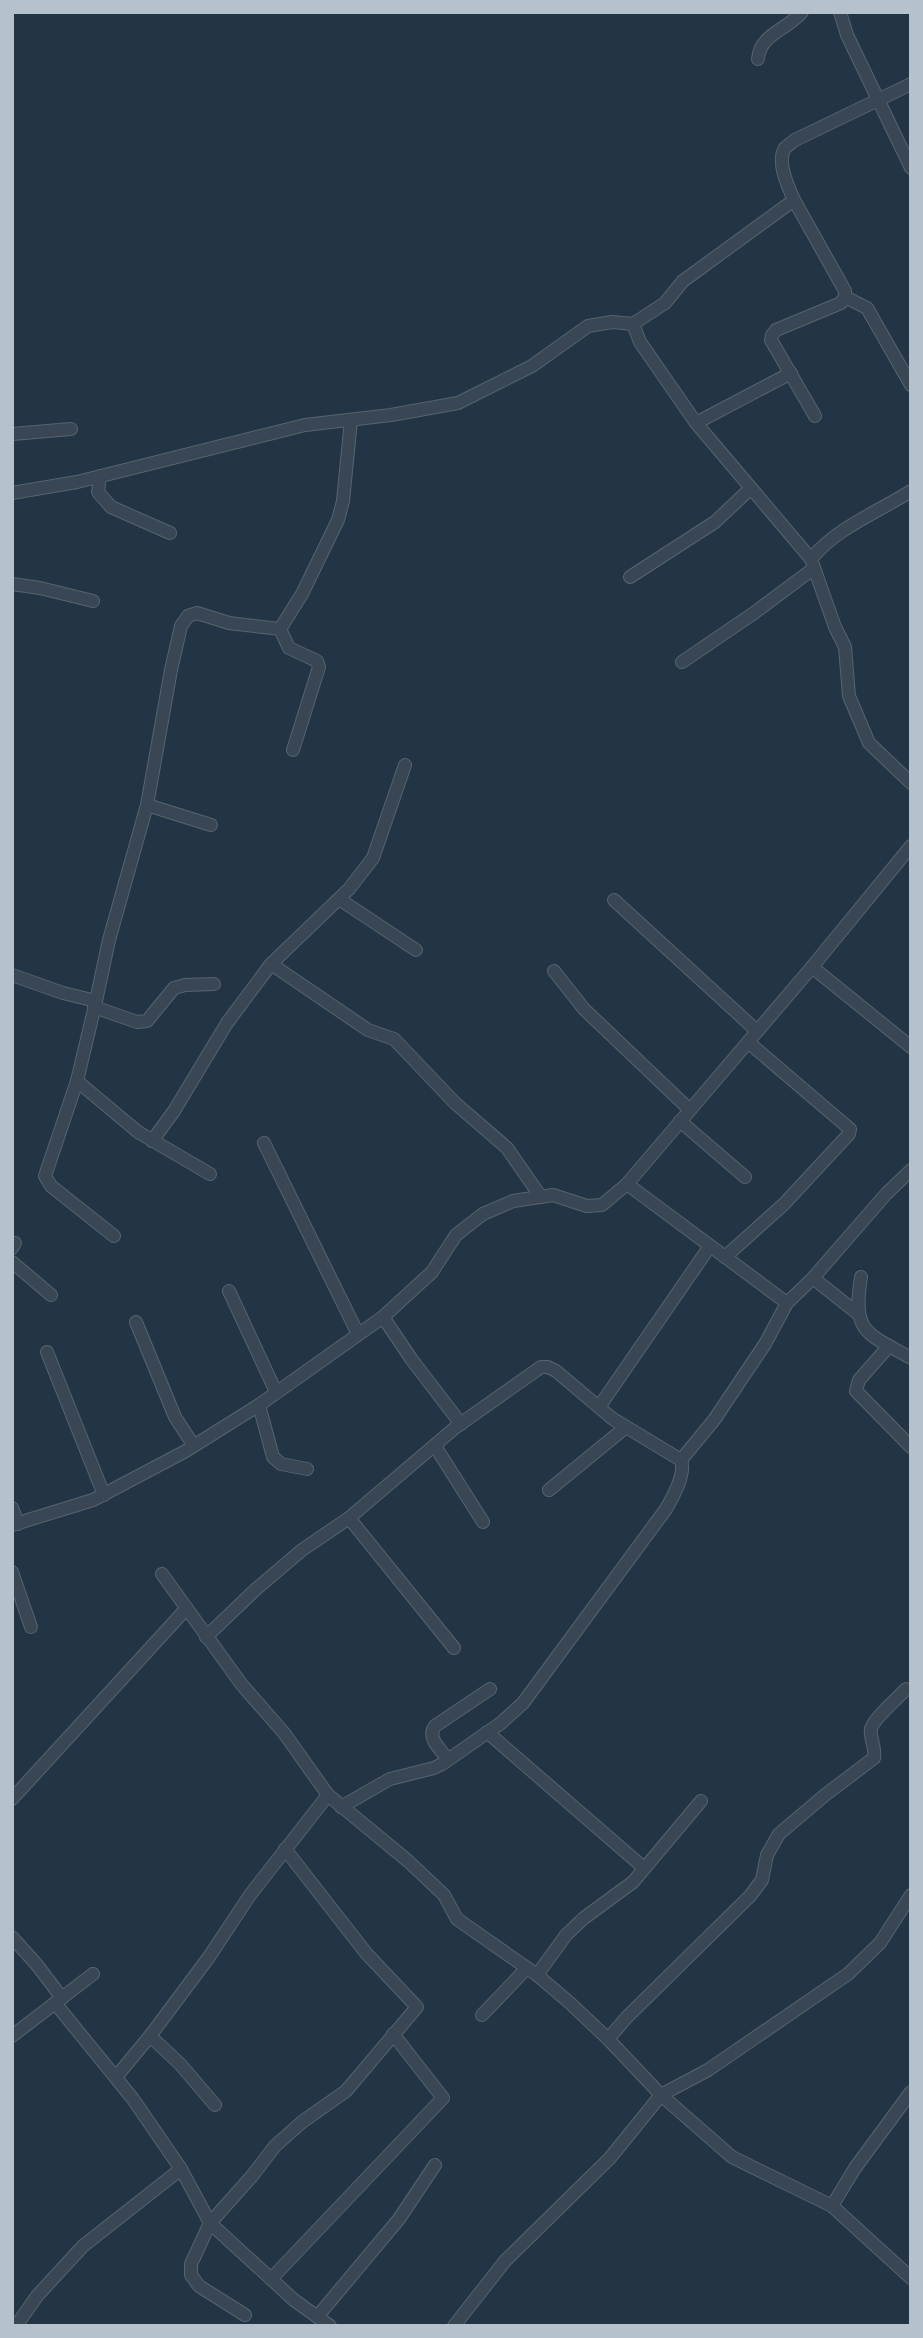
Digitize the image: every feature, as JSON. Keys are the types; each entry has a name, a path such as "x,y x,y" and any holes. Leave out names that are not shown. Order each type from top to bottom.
{"street":[{"path":"758,60 759,49 764,42 797,19 802,12"},
{"path":"840,12 847,35 911,168"},
{"path":"815,416 771,340 772,335 776,330 841,303 845,291 794,200 782,158 785,148 794,140 911,84"},
{"path":"12,493 100,476 305,425 458,403 532,366 588,327 612,322 633,324 665,303 683,281 794,200"},
{"path":"845,297 867,308 911,385"},
{"path":"633,324 640,342 696,423 812,564 845,647 849,696 869,743 911,783"},
{"path":"696,423 790,373"},
{"path":"280,629 302,594 338,520 343,501 351,420"},
{"path":"12,434 71,429"},
{"path":"100,476 98,492 111,507 170,533"},
{"path":"631,577 715,522 750,489"},
{"path":"682,662 754,613 812,564 820,548 872,512 911,491"},
{"path":"12,584 93,601"},
{"path":"114,1236 51,1186 45,1176 77,1081 109,940 147,805 181,626 188,616 197,613 229,622 280,629"},
{"path":"280,629 289,648 317,661 319,667 292,750"},
{"path":"152,1141 174,1111 227,1023 271,964 339,899 373,858 405,765"},
{"path":"147,805 211,825"},
{"path":"12,1508 15,1525 93,1500 194,1446 259,1405 383,1317 432,1272 456,1235 483,1214 513,1201 553,1195 587,1206 602,1205 626,1184 690,1110 911,846"},
{"path":"339,899 416,950"},
{"path":"614,900 757,1031"},
{"path":"271,964 368,1030 399,1043 456,1104 507,1148 541,1197"},
{"path":"812,967 911,1047"},
{"path":"554,971 584,1009 690,1110"},
{"path":"12,975 137,1022 147,1021 174,988 214,984"},
{"path":"725,1257 784,1204 849,1134 850,1129 747,1042"},
{"path":"77,1081 138,1132 210,1174"},
{"path":"680,1121 745,1177"},
{"path":"264,1143 358,1334"},
{"path":"681,1460 714,1420 765,1344 787,1303 911,1170"},
{"path":"626,1184 787,1303"},
{"path":"598,1407 710,1246"},
{"path":"12,1262 51,1295"},
{"path":"857,1313 861,1277"},
{"path":"813,1278 857,1313 867,1333 911,1358"},
{"path":"229,1292 276,1392"},
{"path":"383,1317 461,1424"},
{"path":"136,1321 175,1417 194,1446"},
{"path":"889,1346 859,1380 856,1391 911,1447"},
{"path":"47,1352 104,1494"},
{"path":"206,1637 302,1550 349,1518 461,1424 533,1371 548,1367 626,1427 681,1460 681,1473 666,1509 523,1703 487,1732 434,1768 390,1779 341,1807"},
{"path":"259,1405 273,1457 281,1464 307,1469"},
{"path":"550,1490 626,1427"},
{"path":"435,1446 483,1522"},
{"path":"349,1518 454,1648"},
{"path":"12,1572 31,1627"},
{"path":"162,1574 206,1637 284,1733 328,1795 408,1861 444,1895 457,1919 532,1972 608,2039 660,2095 732,2157 832,2206 911,2278"},
{"path":"12,1799 186,1609"},
{"path":"448,1759 431,1737 431,1731 490,1689"},
{"path":"608,2039 750,1896 762,1880 767,1855 779,1834 825,1794 874,1758 874,1741 870,1734 872,1725 906,1689"},
{"path":"487,1732 644,1868"},
{"path":"117,2077 328,1795"},
{"path":"482,2015 532,1972 566,1934 633,1882 701,1801"},
{"path":"245,2315 200,2286 191,2274 191,2264 210,2223 275,2146 302,2122 346,2091 417,2007 366,1953 285,1849"},
{"path":"454,2326 505,2261 610,2158 660,2095 708,2070 848,1975 880,1943 911,1895"},
{"path":"12,1937 37,1965 87,2044 117,2077 181,2169 210,2223 294,2300 330,2326"},
{"path":"12,2036 93,1974"},
{"path":"271,2279 443,2098 393,2035"},
{"path":"150,2036 180,2064 215,2105"},
{"path":"832,2206 855,2168 911,2092"},
{"path":"317,2316 399,2218 435,2165"},
{"path":"16,2326 37,2296 83,2246 181,2169"}]}
